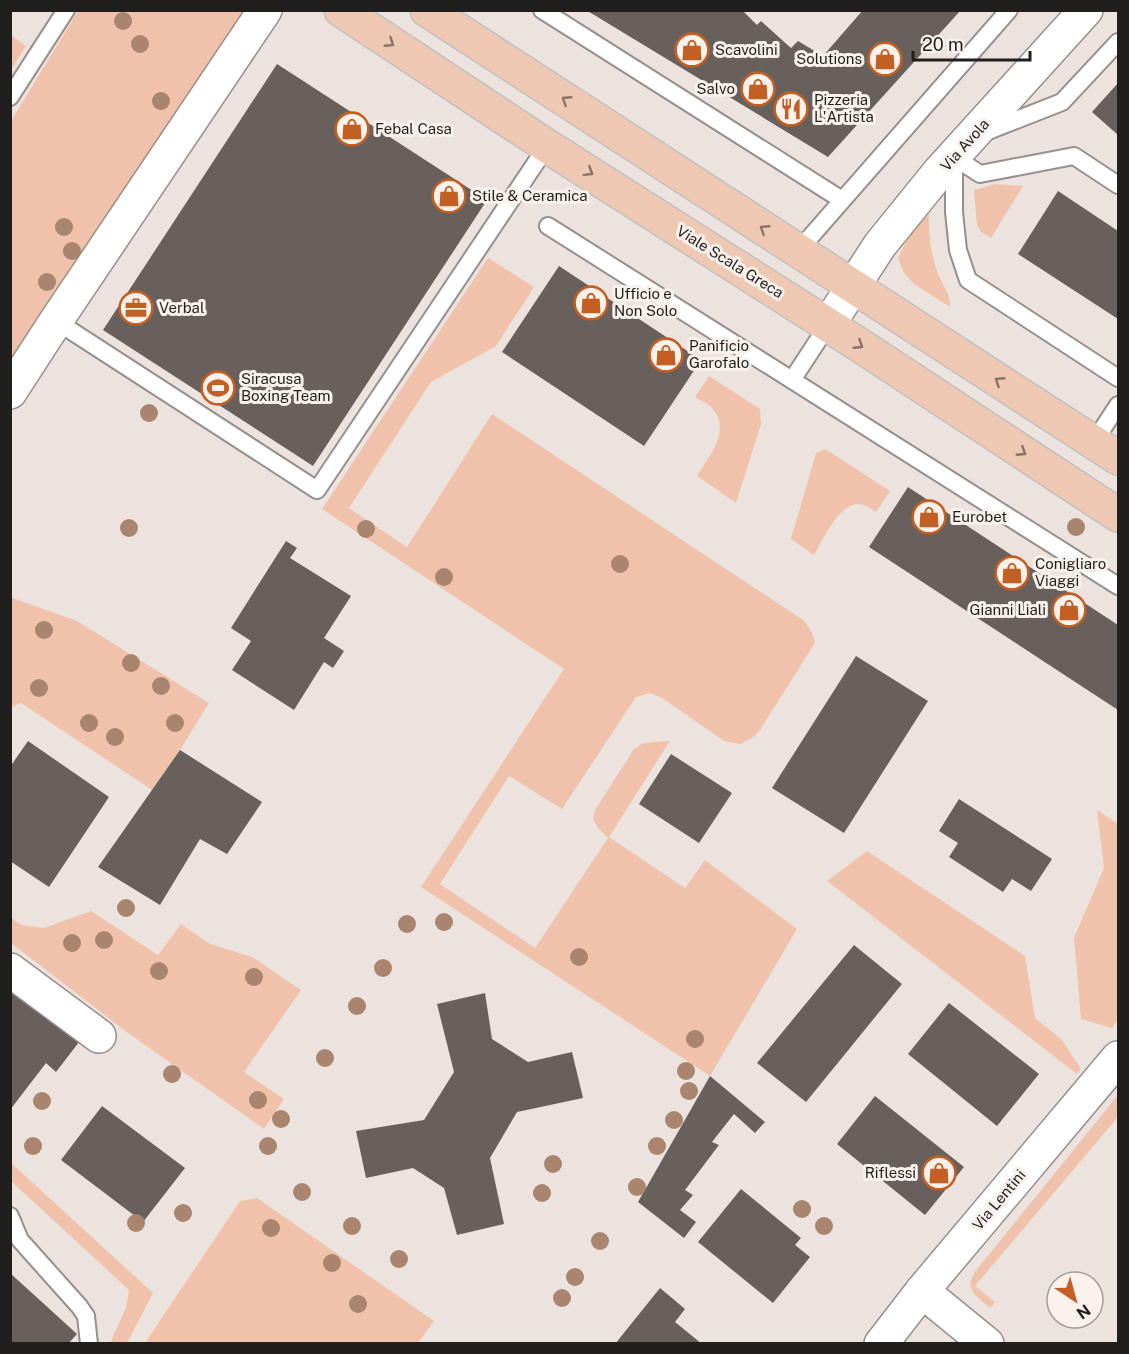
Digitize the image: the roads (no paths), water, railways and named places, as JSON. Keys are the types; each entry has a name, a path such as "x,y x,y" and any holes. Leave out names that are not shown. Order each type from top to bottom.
{"main road":[{"name":"Viale Scala Greca","path":"341,10 547,146 828,325 1119,515"},
{"path":"427,10 1106,450"}],"street":[{"path":"10,392 265,10"},
{"name":"Via Avola","path":"828,325 880,245 962,147 1086,10"},
{"path":"10,970 99,1036"},
{"name":"Via Lentini","path":"881,1344 1119,1058"},
{"path":"922,1292 987,1344"}],"lane":[{"path":"10,97 66,10"},
{"path":"542,10 842,200"},
{"path":"798,251 1009,10"},
{"path":"962,147 1062,102 1119,42"},
{"path":"56,321 317,490 547,146"},
{"path":"962,147 980,174 1074,156 1119,185"},
{"path":"962,147 954,212 958,250 969,280 1119,378"},
{"path":"548,226 1119,586"},
{"path":"792,380 828,325"},
{"path":"1106,450 1119,405"},
{"path":"10,1216 20,1240 86,1316 89,1344"}],"place":[{"name":"Scavolini","path":"692,50"},
{"name":"Solutions","path":"885,59"},
{"name":"Salvo","path":"758,89"},
{"name":"Pizzeria L'Artista","path":"791,109"},
{"name":"Febal Casa","path":"352,129"},
{"name":"Stile & Ceramica","path":"449,196"},
{"name":"Ufficio e Non Solo","path":"591,303"},
{"name":"Verbal","path":"136,308"},
{"name":"Panificio Garofalo","path":"666,355"},
{"name":"Siracusa Boxing Team","path":"218,388"},
{"name":"Eurobet","path":"929,517"},
{"name":"Conigliaro Viaggi","path":"1012,573"},
{"name":"Gianni Liali","path":"1069,610"},
{"name":"Riflessi","path":"939,1173"}]}
